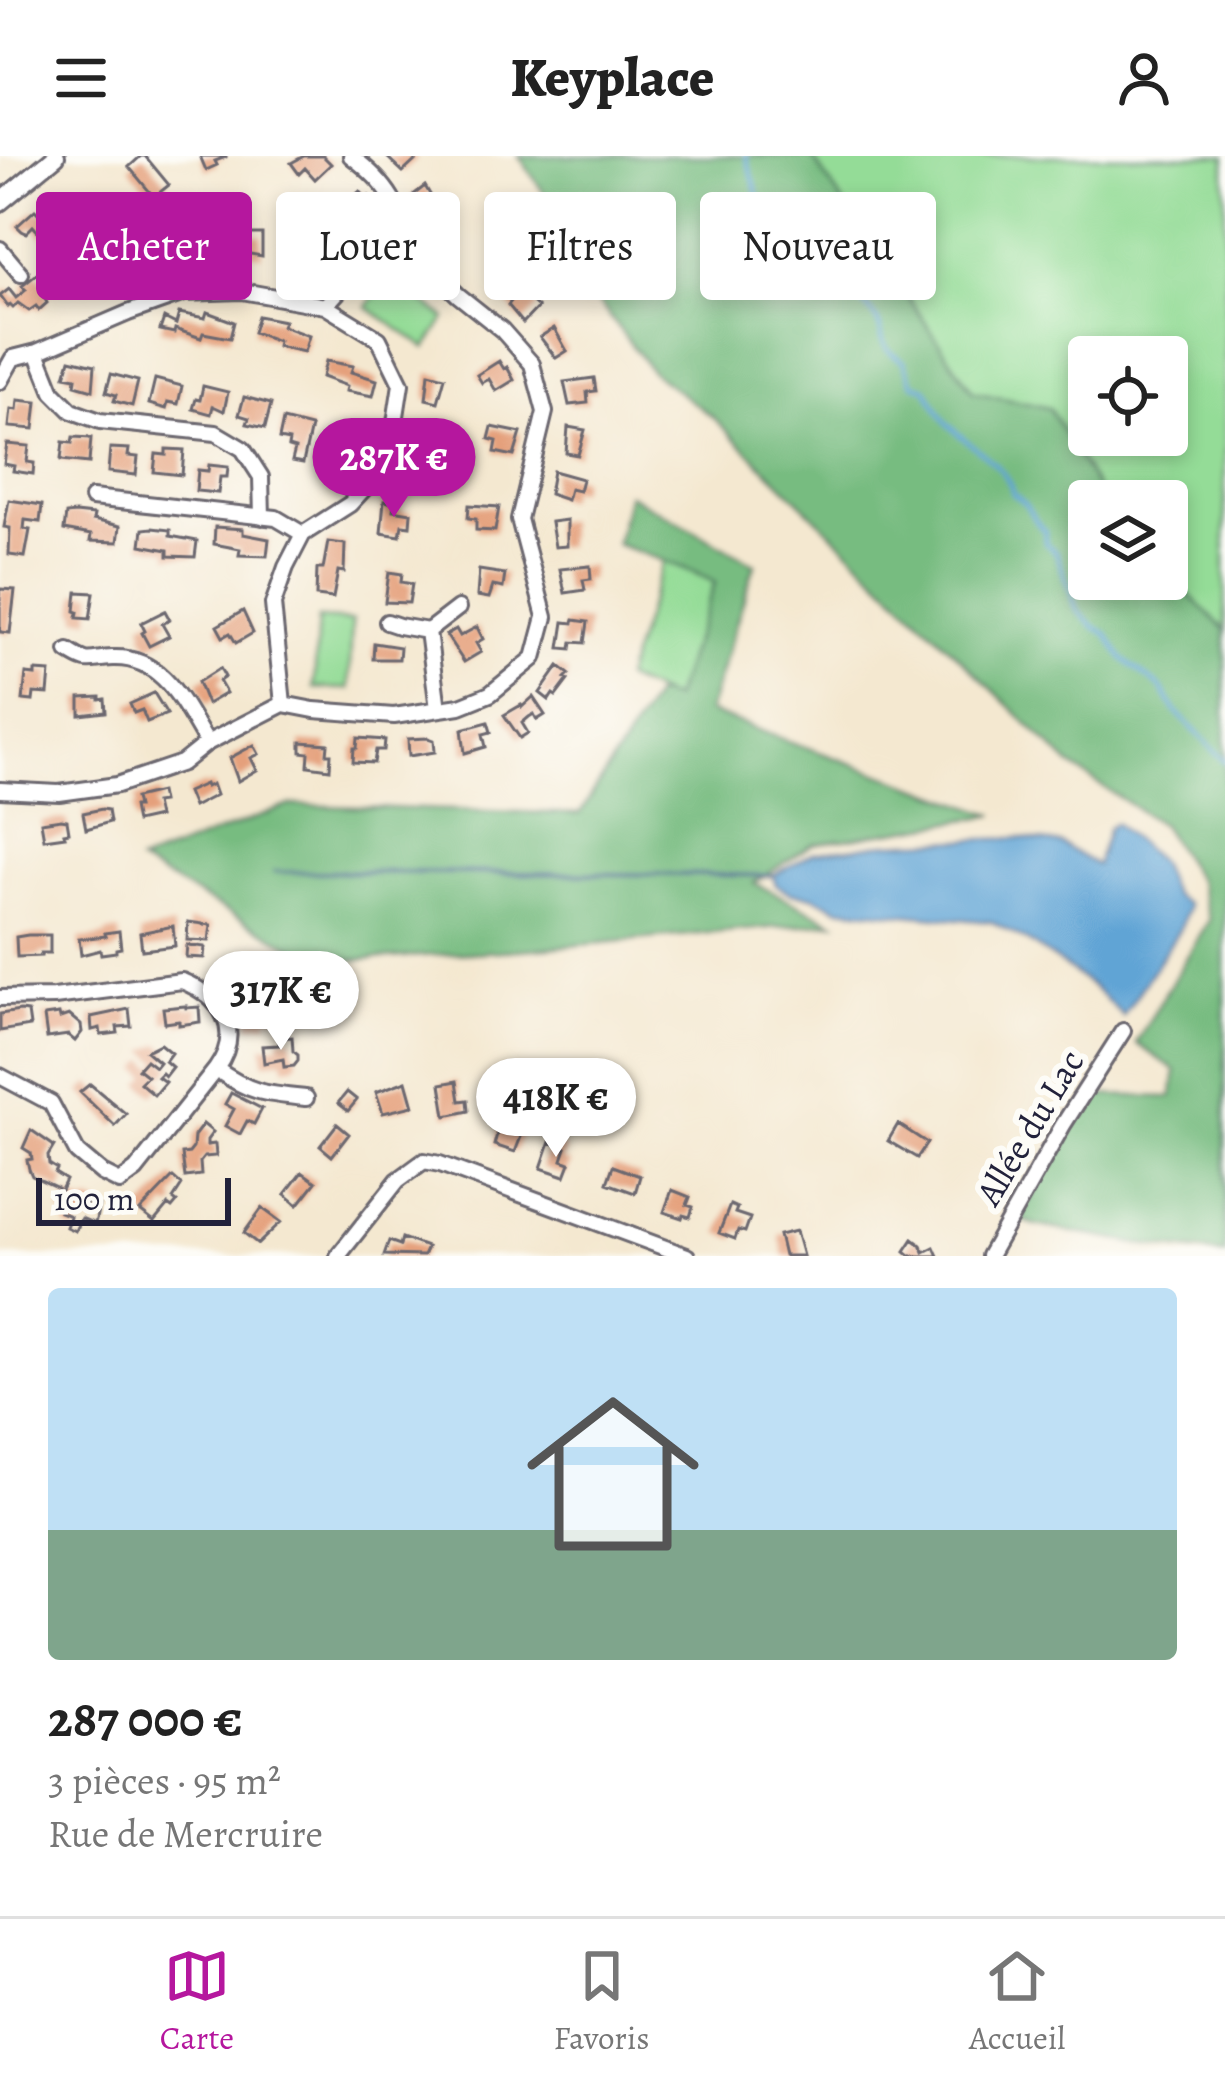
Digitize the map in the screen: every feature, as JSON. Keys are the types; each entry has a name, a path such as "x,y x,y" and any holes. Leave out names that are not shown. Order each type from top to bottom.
{"street":[{"path":"0,202 56,156"},
{"path":"351,156 375,174 388,192"},
{"path":"0,249 21,274"},
{"path":"0,381 13,358 184,293 242,291 325,306 379,339 400,385 394,429 374,478 350,504 303,533 286,566 273,604 283,704"},
{"path":"0,790 59,793 117,785 182,763 207,743 283,704 394,716 460,706 490,694 534,658 545,617 519,519 545,412 532,364 502,330 460,297"},
{"path":"325,306 330,300"},
{"path":"37,352 53,392 72,411 100,421 216,434 243,448 261,477 262,517"},
{"path":"92,498 276,518 303,533"},
{"path":"387,622 428,631 458,608"},
{"path":"428,631 438,710"},
{"path":"68,652 85,662 134,660 156,670 173,686 207,743"},
{"path":"0,998 54,997 182,981 219,1004 229,1029 224,1058 136,1170 120,1182 77,1151 51,1103 0,1076"},
{"name":"Allée du Lac","path":"989,1256 1063,1124 1123,1031"},
{"path":"216,1069 262,1094 306,1098"},
{"path":"338,1256 398,1180 424,1161 687,1256"}],"green space":[{"path":"519,156 811,156 836,192 700,192 700,300 910,300 973,392 1049,408 1068,440 1068,456 1077,456 1092,480 1068,480 1068,600 1188,600 1188,594 1225,630 1225,1254 1149,1246 1019,1219 1072,1123 1097,1095 1172,1097 1176,1071 1136,1043 1209,920 1198,881 1161,825 1070,765 714,418 652,372 597,300 676,300 676,192 543,192"},
{"path":"811,156 1225,156 1225,630 1188,594 1188,480 1092,480 1077,456 1188,456 1188,336 1068,336 1068,440 1049,408 973,392 910,300 936,300 936,192 836,192"},
{"path":"372,300 420,300 446,318 426,348 367,307"},
{"path":"628,494 755,564 708,712 995,815 813,844 754,883 834,922 534,949 320,962 139,863 290,805 580,814 655,694 673,699 715,583 616,544"},
{"path":"664,560 715,582 673,700 624,679"},
{"path":"318,619 352,621 349,689 314,688"}],"water":[{"path":"1115,823 1158,861 1173,895 1188,905 1181,927 1123,1016 1070,970 992,922 838,908 813,896 791,893 776,885 773,876 272,872 774,875 813,853 887,843 1021,838 1061,844 1096,865 1108,828"}],"building":[{"path":"145,156 169,185 150,192 129,167"},
{"path":"200,156 226,156 226,157 206,170"},
{"path":"304,156 323,156 331,164 315,179 305,168 299,174 291,163"},
{"path":"386,156 415,156 417,159 403,172"},
{"path":"36,211 36,229 33,226 26,233 17,226"},
{"path":"252,234 262,234 262,256 252,254"},
{"path":"36,275 36,300 47,303 39,310 36,306 29,311 18,303 8,307 0,296 9,289 16,298 26,290 22,286"},
{"path":"512,300 530,300 538,307 523,323 508,305"},
{"path":"207,312 234,322 230,338 160,330 164,318 176,324 179,313 205,318"},
{"path":"258,316 284,321 282,326 309,336 304,352 277,346 278,341 253,332"},
{"path":"554,328 567,351 556,358 540,337"},
{"path":"70,359 95,365 93,390 65,376"},
{"path":"326,361 353,366 351,372 377,380 373,396 346,391 347,386 322,377"},
{"path":"499,361 514,380 496,391 489,379 482,383 477,375"},
{"path":"429,373 445,377 438,402 426,399"},
{"path":"111,374 138,381 132,406 114,401 116,395 106,392"},
{"path":"594,378 596,391 587,392 588,403 569,405 564,382"},
{"path":"155,379 182,386 178,404 168,402 166,409 149,404"},
{"path":"203,386 228,392 224,411 213,406 211,414 193,409"},
{"path":"244,397 271,404 265,428 247,424 249,418 239,415"},
{"path":"18,400 37,402 34,429 9,427 11,409 17,410"},
{"path":"283,420 311,427 303,463 292,461 295,449 288,447 289,441 279,439"},
{"path":"424,427 440,430 435,458 430,457 422,483 406,479 410,453 416,454"},
{"path":"492,427 521,433 514,456 495,452 497,441 489,439"},
{"path":"568,427 585,430 578,455 566,453"},
{"path":"73,437 91,438 89,463 61,460 63,442 72,443"},
{"path":"7,444 29,446 27,462 34,463 33,474 13,471 14,466 4,464"},
{"path":"334,447 359,455 356,467 330,463"},
{"path":"110,448 129,449 128,456 138,457 136,475 108,472"},
{"path":"166,449 184,450 182,475 154,472 156,454 166,455"},
{"path":"209,465 228,467 227,477 220,477 218,493 196,491 198,470 208,471"},
{"path":"553,471 582,479 579,491 570,489 567,500 549,494"},
{"path":"9,500 42,505 40,522 25,520 24,529 30,530 25,557 9,555 10,528 4,527"},
{"path":"384,501 394,503 393,510 411,513 410,526 402,525 400,536 381,533"},
{"path":"469,505 499,507 495,531 476,530 476,519 468,518"},
{"path":"66,514 120,526 118,542 90,541 91,535 64,530"},
{"path":"567,520 567,546 555,547 551,522"},
{"path":"215,527 243,529 243,534 269,539 267,556 239,555 240,549 214,544"},
{"path":"143,529 197,541 195,557 168,556 168,550 141,545"},
{"path":"328,542 345,544 344,572 338,571 333,598 316,596 317,569 323,569"},
{"path":"590,566 591,579 583,580 585,590 565,593 560,569"},
{"path":"479,570 505,574 503,588 493,586 489,598 477,596"},
{"path":"389,572 402,574 401,582 412,584 409,603 385,602"},
{"path":"0,589 15,590 10,633 0,632"},
{"path":"77,592 94,593 90,619 77,618"},
{"path":"165,611 170,620 162,624 169,636 149,646 141,623"},
{"path":"243,611 253,633 236,643 230,633 223,637 217,626"},
{"path":"564,622 588,622 585,643 560,648"},
{"path":"477,627 483,639 476,643 481,652 464,662 446,635 456,629 460,636"},
{"path":"374,643 400,647 399,659 373,659"},
{"path":"559,666 569,674 568,680 549,700 540,693"},
{"path":"220,668 225,677 219,681 226,693 207,704 198,682"},
{"path":"35,671 50,672 48,694 34,693 33,701 23,700 26,674 35,675"},
{"path":"154,693 167,714 147,722 142,710 134,713 130,704"},
{"path":"533,697 545,715 537,720 534,714 522,723 528,733 520,738 504,715"},
{"path":"80,698 105,699 106,712 80,715"},
{"path":"488,722 491,732 483,734 486,747 465,753 462,729"},
{"path":"358,738 385,740 384,750 376,750 374,763 353,762"},
{"path":"408,739 434,740 435,752 409,756"},
{"path":"301,742 328,744 330,769 308,766 309,753 301,752"},
{"path":"254,745 259,754 251,758 257,770 238,781 230,758"},
{"path":"212,784 216,795 193,807 187,792"},
{"path":"160,792 162,802 155,803 158,817 136,822 135,798"},
{"path":"108,810 110,822 86,829 83,813"},
{"path":"67,820 69,832 44,839 41,822"},
{"path":"188,922 211,925 209,941 187,940"},
{"path":"173,926 175,946 142,950 140,933"},
{"path":"119,931 121,948 116,952 81,955 79,939"},
{"path":"50,935 50,953 17,957 16,937"},
{"path":"187,945 205,947 204,958 186,957"},
{"path":"269,985 279,1016 250,1025 248,1010 260,1009 256,987"},
{"path":"199,1007 200,1022 165,1023 163,1008"},
{"path":"129,1009 131,1026 101,1035 100,1028 92,1030 91,1017"},
{"path":"28,1012 30,1026 0,1031 0,1014"},
{"path":"59,1014 81,1025 75,1041 68,1035 47,1038 44,1016"},
{"path":"292,1037 298,1055 294,1066 284,1067 283,1059 264,1063 262,1046 279,1045 279,1038"},
{"path":"160,1044 171,1053 165,1061 172,1067 158,1077 165,1082 154,1095 140,1083 147,1076 138,1069 146,1060 155,1067 159,1062 146,1051"},
{"path":"406,1081 413,1106 383,1113 376,1092"},
{"path":"457,1081 460,1101 468,1100 469,1111 446,1116 441,1084"},
{"path":"90,1084 126,1114 115,1126 80,1092"},
{"path":"506,1088 534,1096 529,1110 503,1101"},
{"path":"347,1092 357,1100 348,1111 338,1103"},
{"path":"231,1093 262,1109 254,1124 247,1121 240,1134 225,1126 234,1109 225,1104"},
{"path":"203,1124 213,1132 207,1145 215,1144 216,1156 200,1162 201,1175 185,1177 182,1154 193,1148 194,1136"},
{"path":"337,1124 349,1134 332,1156 320,1146"},
{"path":"898,1124 927,1143 917,1158 888,1141"},
{"path":"499,1127 522,1134 515,1152 494,1145"},
{"path":"31,1130 54,1146 49,1164 66,1180 59,1194 55,1192 58,1188 32,1176 27,1160 32,1159 31,1153 23,1148"},
{"path":"550,1142 566,1148 562,1160 570,1163 565,1176 541,1168"},
{"path":"613,1166 640,1176 635,1193 607,1183"},
{"path":"302,1172 316,1182 298,1205 285,1194"},
{"path":"173,1177 182,1185 173,1199 177,1202 172,1208 168,1205 154,1222 140,1211"},
{"path":"672,1190 690,1197 690,1217 664,1212"},
{"path":"68,1196 99,1205 95,1224 81,1218 75,1231 66,1227 70,1216 60,1212"},
{"path":"730,1205 737,1208 735,1213 750,1218 745,1232 738,1230 735,1239 719,1233"},
{"path":"262,1208 281,1222 258,1244 244,1233"},
{"path":"796,1231 803,1256 784,1256 779,1235"},
{"path":"402,1238 427,1247 423,1256 384,1255 389,1241 400,1245"},
{"path":"913,1239 924,1252 934,1247 938,1256 911,1256 905,1251"}],"waterway":[{"path":"746,156 761,204 803,252 817,281 868,309 885,345 904,361 913,384 926,388 954,431 994,463 1013,494 1046,531 1045,543 1056,552 1077,610 1107,634 1122,658 1162,689 1176,712 1225,761"}]}
